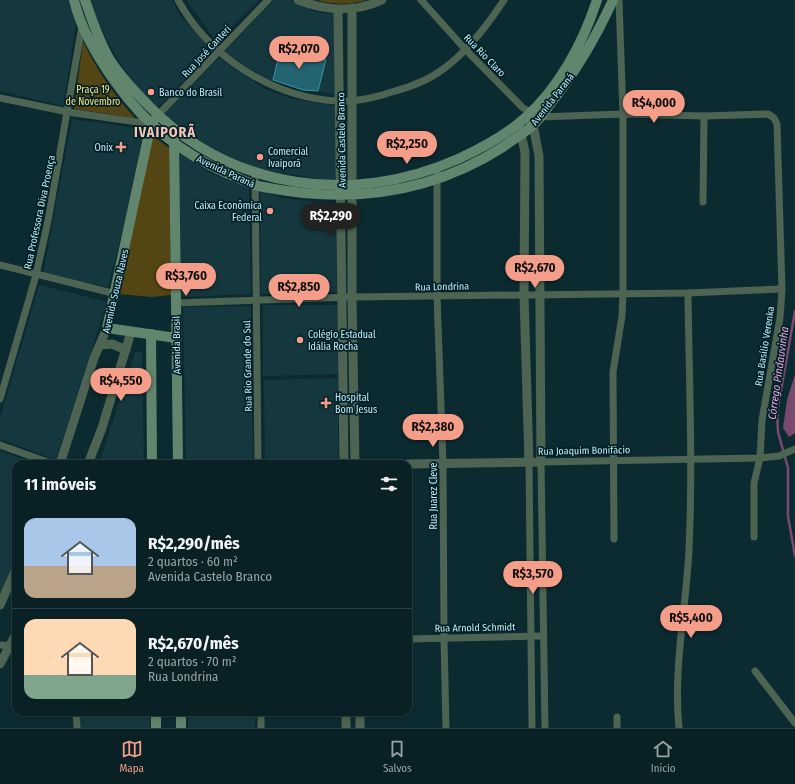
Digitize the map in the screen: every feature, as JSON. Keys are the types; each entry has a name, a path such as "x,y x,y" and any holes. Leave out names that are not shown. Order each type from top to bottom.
{"main road":[{"name":"Avenida Paraná","path":"74,0 82,26 102,64 126,98 151,124 174,144 213,167 254,185 288,191 390,191 437,180 482,160 520,129 565,85 585,54 613,0"},
{"name":"Avenida Paraná","path":"85,0 92,20 110,59 134,91 174,130 216,157 255,172 281,179 341,190"},
{"name":"Avenida Paraná","path":"353,190 393,181 437,168 520,129 533,125 532,116 558,80 577,50 597,0"},
{"name":"Avenida Souza Naves","path":"107,328 116,294 151,124 158,115"},
{"name":"Avenida Brasil","path":"174,130 178,460"},
{"path":"107,328 176,338"},
{"path":"151,334 152,460"},
{"path":"156,716 156,728"},
{"path":"181,716 181,728"}],"street":[{"path":"178,0 185,12 219,52 264,82 294,92 340,101 379,96 409,87 439,72 465,49 488,24 504,0"},
{"name":"Rua José Canteri","path":"158,115 268,0"},
{"path":"298,0 317,7 338,10 368,6 382,0"},
{"name":"Rua Rio Claro","path":"421,0 465,49 532,116"},
{"path":"614,539 615,461 613,372 622,316 623,293 624,114 619,0"},
{"name":"Avenida Castelo Branco","path":"352,8 352,297 355,460"},
{"name":"Avenida Castelo Branco","path":"338,10 344,460"},
{"name":"Rua Professora Diva Proença","path":"0,399 36,275 48,222 82,26"},
{"path":"0,98 68,112 151,124"},
{"path":"532,116 624,114 704,116 703,202"},
{"name":"Rua Basílio Verenka","path":"704,116 768,114 774,118 777,124 782,289 780,318 762,420 760,458 754,483 754,537"},
{"path":"533,125 539,156 539,294 545,728"},
{"path":"520,129 525,152 524,295 529,463 532,728"},
{"name":"Rua Juarez Cleve","path":"437,168 437,296 443,463 446,728"},
{"name":"Rua Rio Grande do Sul","path":"255,172 258,460"},
{"path":"0,265 116,294"},
{"name":"Rua Londrina","path":"175,303 352,297 688,293 782,289"},
{"path":"679,728 677,709 678,673 689,550 690,460 688,293"},
{"name":"Avenida Souza Naves","path":"61,460 94,358 101,345 107,328"},
{"path":"89,460 131,332"},
{"path":"101,345 112,344 126,350"},
{"path":"0,445 42,460"},
{"name":"Rua Joaquim Bonifácio","path":"412,464 760,458 779,456 793,450"},
{"path":"0,605 12,578"},
{"name":"Rua Arnold Schmidt","path":"412,639 543,636"},
{"path":"0,645 12,646"},
{"path":"0,664 12,647"},
{"path":"755,671 795,723"},
{"path":"76,716 77,728"},
{"path":"261,716 261,728"},
{"path":"346,716 346,728"},
{"path":"360,716 360,728"},
{"path":"616,717 617,728"}],"shaded area":[{"path":"0,0 68,0 76,25 63,106 0,91"},
{"path":"90,0 172,0 181,17 213,52 158,107 139,90 116,57 96,19"},
{"path":"186,0 259,0 217,42"},
{"path":"274,0 290,0 316,12 334,14 335,95 266,79 224,52"},
{"path":"219,58 263,88 293,99 335,106 337,180 324,180 255,168 217,151 194,137 164,114"},
{"path":"72,119 144,129 134,187 108,287 43,274"},
{"path":"179,153 210,173 249,188 251,294 180,297"},
{"path":"260,191 282,198 335,204 337,292 261,294"},
{"path":"39,285 107,302 56,460 0,439 0,418"},
{"name":"Colégio Estadual Idália Rocha","path":"263,305 337,305 338,374 263,376"},
{"path":"251,306 253,460 186,460 183,307"},
{"path":"135,352 142,352 144,460 100,460"},
{"path":"795,374 795,433 789,437 783,428 787,400"},
{"path":"338,378 338,460 265,460 264,380"},
{"path":"0,451 26,460 12,460 12,566 0,595"},
{"path":"80,716 150,716 150,728 80,728"},
{"path":"188,716 255,716 255,728 188,728"}],"green space":[{"path":"317,0 366,0 342,4"},
{"name":"Praça 19 de Novembro","path":"83,41 106,81 135,118 74,109"},
{"path":"153,136 169,148 171,295 152,297 119,294"}],"building":[{"path":"281,47 304,55 326,59 318,91 303,90 273,80"}],"waterway":[{"name":"Córrego Pindauvinha","path":"795,311 777,413 778,432 788,468 788,516 795,556"}],"place":[{"name":"Banco do Brasil","path":"151,92"},
{"name":"Onix","path":"121,147"},
{"name":"Comercial Ivaiporã","path":"260,157"},
{"name":"Caixa Econômica Federal","path":"270,211"},
{"name":"Colégio Estadual Idália Rocha","path":"300,340"},
{"name":"Hospital Bom Jesus","path":"326,403"}],"district":[{"name":"IVAIPORÃ","path":"165,132"}]}
